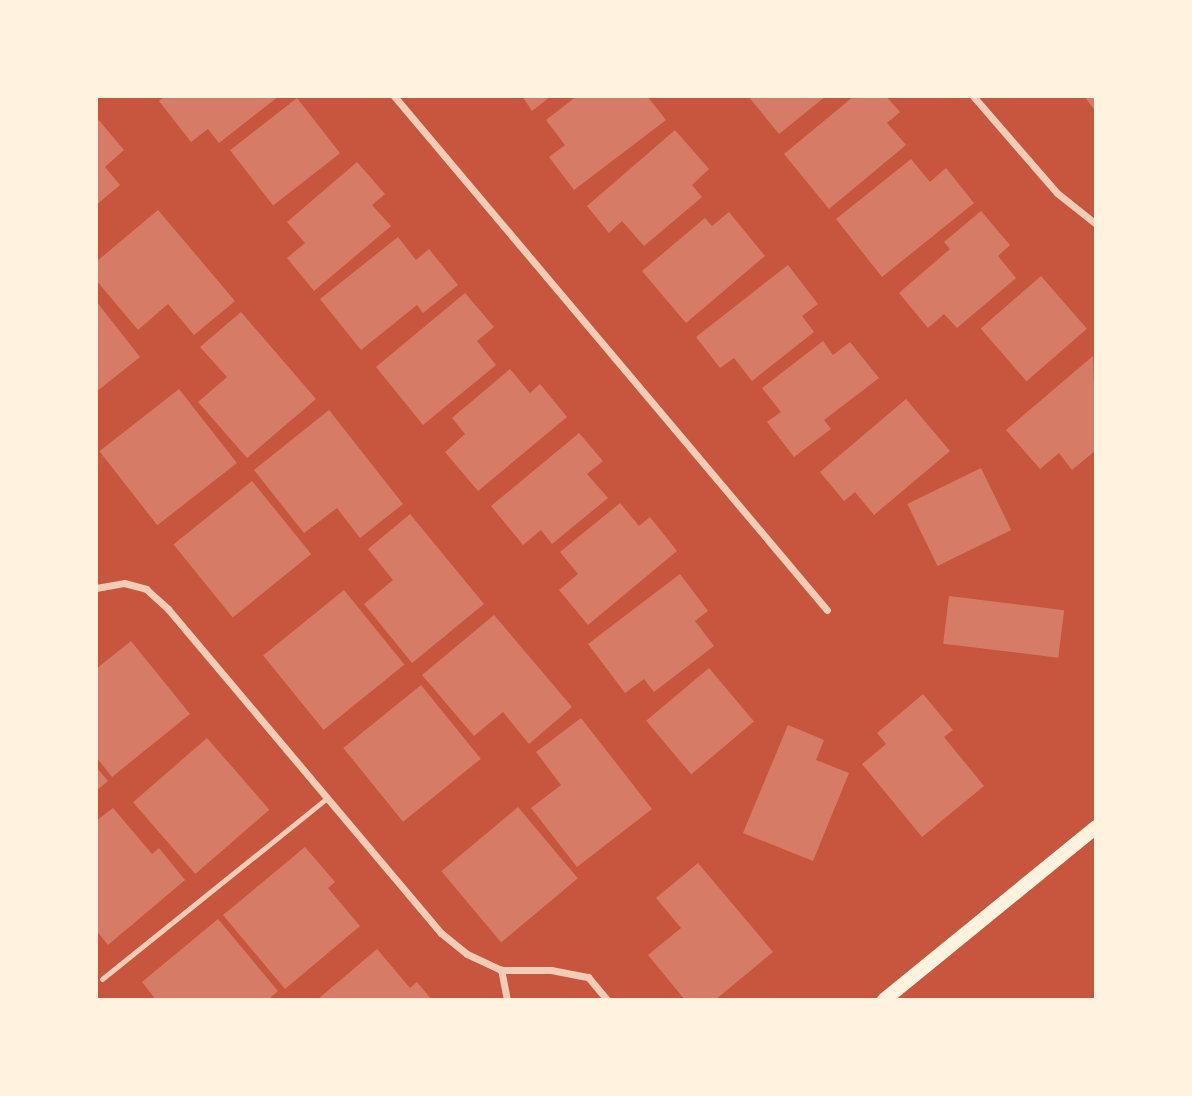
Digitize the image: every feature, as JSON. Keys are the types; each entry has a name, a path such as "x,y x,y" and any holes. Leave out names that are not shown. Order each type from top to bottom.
{"main road":[{"path":"884,1000 1096,827"}],"street":[{"path":"394,96 827,610"},
{"path":"973,96 1057,193 1096,223"},
{"path":"96,588 124,583 146,589 168,609 441,933 467,954 501,970 551,970 588,977 607,1000"},
{"path":"501,970 507,1000"}],"lane":[{"path":"102,979 326,799"}],"building":[{"path":"165,96 279,96 219,143 208,129 191,142 159,101"},
{"path":"522,96 551,96 532,111"},
{"path":"577,96 647,96 666,120 574,190 549,157 565,145 546,120"},
{"path":"748,96 826,96 779,134"},
{"path":"854,96 886,96 900,112 887,123 906,145 829,209 784,154"},
{"path":"1084,96 1096,96 1096,112"},
{"path":"297,98 340,153 273,205 230,150"},
{"path":"96,117 124,150 105,167 120,185 96,205"},
{"path":"675,130 709,169 692,185 702,197 644,246 622,221 609,233 587,206"},
{"path":"911,159 930,182 946,168 974,203 882,277 836,219"},
{"path":"357,162 385,194 372,205 391,226 314,291 287,258 305,243 287,222"},
{"path":"158,210 235,301 194,335 168,304 138,330 96,280 96,262"},
{"path":"981,211 1010,245 998,256 1016,278 957,328 944,314 928,328 899,293 950,249 944,242"},
{"path":"729,212 765,256 686,323 642,271 705,218 712,226"},
{"path":"398,237 416,260 429,249 458,285 423,313 417,305 361,350 320,299"},
{"path":"788,265 818,304 802,316 814,332 752,381 734,358 720,368 696,337"},
{"path":"1041,276 1087,329 1027,381 981,328"},
{"path":"465,293 494,327 477,341 496,365 423,425 376,367"},
{"path":"96,301 140,357 96,392"},
{"path":"241,312 316,399 247,458 198,402 227,377 200,347"},
{"path":"823,341 833,355 850,342 879,378 824,420 831,429 794,457 767,422 781,412 762,388"},
{"path":"1093,356 1096,450 1072,470 1059,453 1040,469 1006,430"},
{"path":"510,369 530,393 540,384 567,417 478,491 445,452 465,434 452,418"},
{"path":"179,389 237,463 157,525 99,451"},
{"path":"906,399 950,451 874,515 855,492 844,501 820,472"},
{"path":"329,410 403,504 360,538 337,508 304,533 254,470"},
{"path":"579,433 603,461 587,474 608,498 552,544 541,530 523,545 491,506"},
{"path":"981,468 1011,530 938,566 907,504"},
{"path":"252,481 311,554 233,618 174,545"},
{"path":"620,503 639,526 650,517 677,551 588,625 559,590 578,574 560,552"},
{"path":"410,514 484,604 412,663 364,604 393,580 368,549"},
{"path":"680,574 708,611 695,621 714,646 654,692 644,679 625,693 588,644"},
{"path":"344,590 404,665 324,730 263,655"},
{"path":"949,596 1064,610 1058,658 943,644"},
{"path":"494,615 572,707 529,744 503,712 474,736 422,675"},
{"path":"131,641 190,714 112,777 96,757 96,669"},
{"path":"709,668 754,722 691,774 646,721"},
{"path":"421,685 481,759 403,822 343,748"},
{"path":"923,694 953,730 944,737 984,786 922,837 862,764 886,744 877,733"},
{"path":"581,718 652,809 577,867 531,808 561,785 536,752"},
{"path":"788,725 824,740 816,760 849,773 813,861 743,833"},
{"path":"207,738 269,810 195,874 133,802"},
{"path":"96,767 108,781 96,791"},
{"path":"518,807 578,878 501,943 441,871"},
{"path":"113,808 152,854 159,848 185,880 108,945 96,930 96,821"},
{"path":"305,847 335,882 328,888 360,926 285,989 223,915"},
{"path":"698,863 773,952 715,1000 685,1000 648,955 681,928 656,898"},
{"path":"218,919 278,991 268,1000 156,1000 142,982"},
{"path":"377,949 410,988 417,982 432,1000 317,1000"}]}
